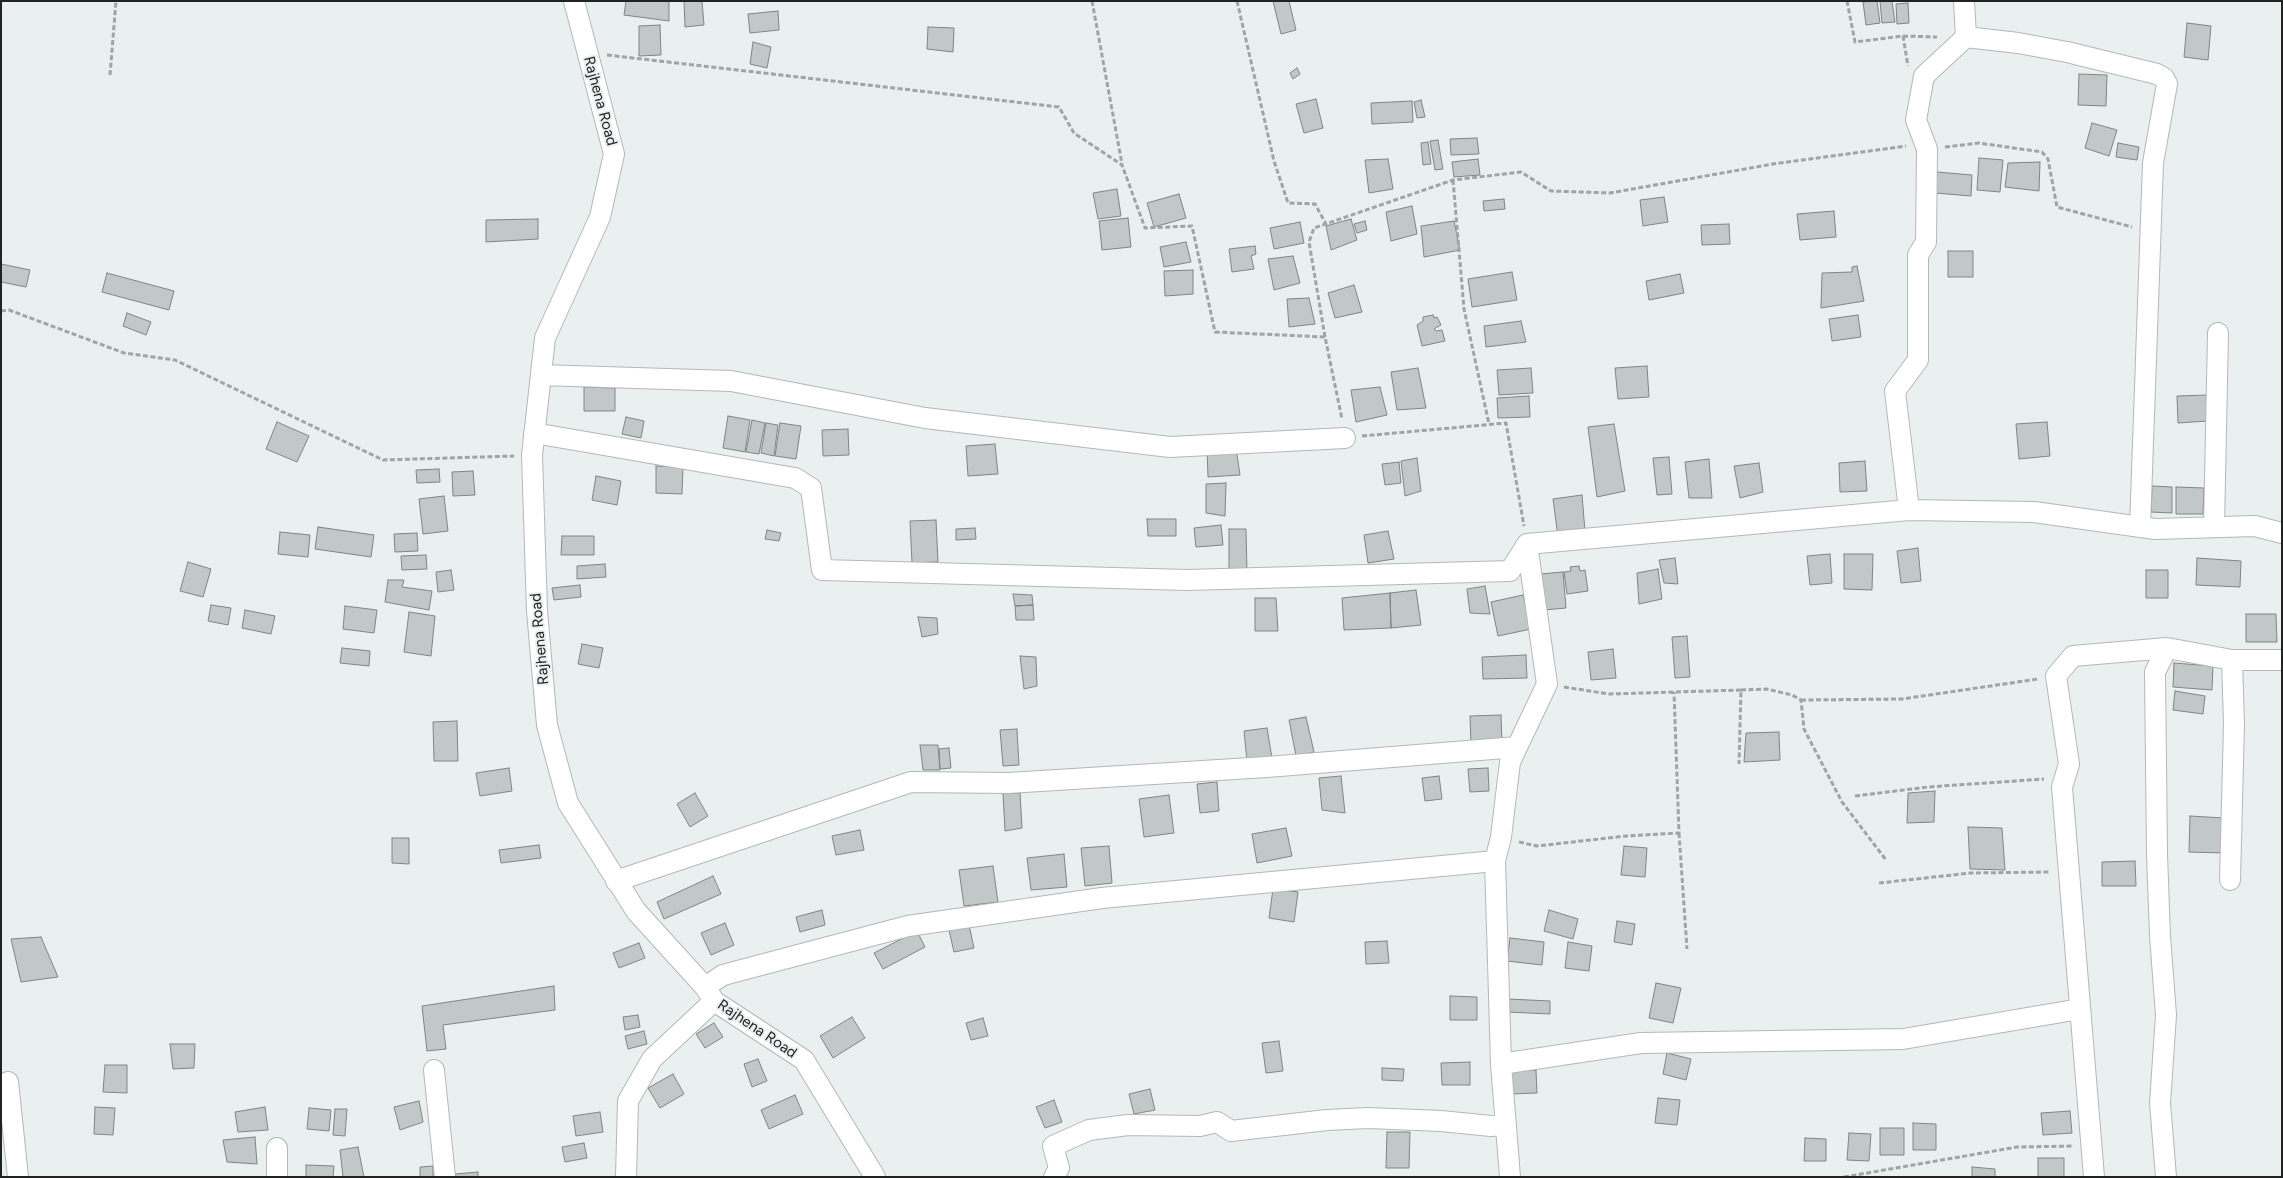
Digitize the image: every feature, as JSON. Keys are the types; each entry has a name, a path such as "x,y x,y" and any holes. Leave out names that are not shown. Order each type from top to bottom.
{"street":[{"name":"Rajhena Road","path":"574,1 614,154 600,217 545,338 534,433 532,455 537,611 548,725 568,803 636,911 709,994 804,1060 875,1177"},
{"path":"1964,1 1966,37"},
{"path":"1909,510 1895,391 1918,360 1918,256 1926,242 1927,149 1916,120 1924,76 1966,37 2018,43 2067,52 2157,74 2164,78 2167,84 2152,163 2152,233 2140,527"},
{"path":"2214,527 2218,333"},
{"path":"541,375 731,380 925,418 1170,447 1345,438"},
{"path":"534,433 795,478 811,488 822,570 1187,580 1510,572 1527,544"},
{"path":"1527,544 1909,510 2034,512 2155,529 2255,526 2282,533"},
{"path":"1510,1177 1501,1064 1495,861 1502,837 1510,762 1546,684 1527,544"},
{"path":"2166,1177 2160,1103 2166,1015 2160,936 2155,672 2168,648"},
{"path":"2094,1177 2062,787 2069,764 2056,676 2073,656 2168,648 2232,660 2282,660"},
{"path":"2230,880 2234,724 2232,660"},
{"path":"616,881 911,782 1008,783 1267,767 1517,747"},
{"path":"626,1177 628,1101 652,1059 709,994 723,975 908,926 1102,898 1495,861"},
{"path":"1501,1064 1641,1043 1903,1039 2080,1009"},
{"path":"434,1070 445,1177"},
{"path":"8,1082 17,1177"},
{"path":"1054,1177 1059,1168 1053,1146 1089,1130 1128,1125 1200,1126 1216,1122 1231,1131 1352,1119 1442,1121 1490,1126 1506,1125"},
{"path":"277,1148 277,1177"}],"path":[{"path":"110,75 116,1"},
{"path":"1092,1 1122,165 1145,228 1192,226 1215,332 1325,337"},
{"path":"1237,1 1274,161 1288,202 1314,204 1326,224"},
{"path":"1846,1 1855,42 1903,36 1966,37"},
{"path":"1903,36 1909,74"},
{"path":"587,52 1059,107 1074,133 1122,165"},
{"path":"1527,544 1506,423 1345,438 1309,242 1314,228 1453,180 1521,172 1552,191 1610,193 1773,164 1894,147 1903,146 1927,149 1979,143 2042,152 2048,159 2057,207 2152,233"},
{"path":"1453,180 1464,309 1489,424"},
{"path":"1,311 9,310 124,353 175,360 383,460 532,455"},
{"path":"1546,684 1609,694 1767,689 1792,695 1801,700 1902,699 2056,676"},
{"path":"1739,764 1741,690"},
{"path":"1674,692 1687,949"},
{"path":"1801,700 1804,729 1842,802 1886,860"},
{"path":"1855,796 1928,787 2065,777"},
{"path":"1502,837 1536,846 1626,836 1680,833"},
{"path":"1879,883 1971,873 2068,872"},
{"path":"1844,1177 2017,1147 2092,1146"}],"building":[{"path":"626,1 669,1 669,21 624,15"},
{"path":"684,1 702,1 704,25 685,27"},
{"path":"1273,1 1289,1 1296,30 1281,34"},
{"path":"1877,1 1880,23 1866,25 1863,2"},
{"path":"1880,1 1892,1 1895,22 1882,23"},
{"path":"1908,3 1909,23 1897,24 1896,4"},
{"path":"778,11 779,30 750,33 748,14"},
{"path":"2187,23 2211,26 2208,60 2184,57"},
{"path":"660,25 661,55 639,56 639,26"},
{"path":"928,27 954,28 953,52 927,49"},
{"path":"753,42 771,47 767,68 750,64"},
{"path":"1297,68 1300,74 1293,79 1290,73"},
{"path":"2079,74 2107,75 2106,106 2078,105"},
{"path":"1316,99 1323,128 1304,133 1296,104"},
{"path":"1421,100 1425,117 1417,118 1414,102"},
{"path":"1412,101 1413,122 1372,124 1371,103"},
{"path":"2092,123 2117,130 2109,156 2085,148"},
{"path":"1477,138 1479,154 1451,155 1450,139"},
{"path":"1438,140 1443,169 1435,170 1430,141"},
{"path":"1428,142 1431,164 1423,165 1421,143"},
{"path":"2118,143 2139,147 2137,160 2116,157"},
{"path":"1979,158 2003,160 2000,192 1977,190"},
{"path":"1388,159 1393,189 1369,193 1365,160"},
{"path":"1478,159 1480,175 1454,177 1452,162"},
{"path":"2040,162 2039,191 2005,187 2008,163"},
{"path":"1937,172 1972,175 1971,196 1935,193"},
{"path":"1117,189 1121,216 1098,219 1093,193"},
{"path":"1179,194 1186,218 1154,227 1147,203"},
{"path":"1664,197 1668,222 1643,226 1640,200"},
{"path":"1504,199 1505,209 1484,211 1483,201"},
{"path":"1412,206 1417,234 1391,241 1386,212"},
{"path":"1834,211 1836,237 1800,240 1797,214"},
{"path":"1128,218 1131,247 1102,250 1099,221"},
{"path":"538,219 538,239 486,242 486,220"},
{"path":"1351,219 1357,240 1331,250 1326,226"},
{"path":"1365,221 1367,230 1357,233 1354,224"},
{"path":"1454,221 1460,250 1424,257 1421,226"},
{"path":"1300,222 1304,243 1274,249 1270,228"},
{"path":"1729,224 1730,244 1702,245 1701,225"},
{"path":"1186,242 1191,262 1164,267 1160,247"},
{"path":"1255,246 1256,254 1251,256 1254,269 1232,272 1229,249"},
{"path":"1948,251 1973,251 1973,277 1948,277"},
{"path":"1293,256 1300,283 1274,290 1268,259"},
{"path":"1,264 30,270 26,287 1,282"},
{"path":"1857,266 1864,301 1821,308 1822,273 1852,272 1852,267"},
{"path":"1193,270 1193,294 1165,296 1164,271"},
{"path":"1512,272 1517,300 1472,307 1468,279"},
{"path":"107,273 174,291 169,310 102,292"},
{"path":"1680,274 1684,293 1649,300 1646,281"},
{"path":"1354,285 1362,312 1335,318 1328,293"},
{"path":"1309,298 1315,324 1289,327 1287,299"},
{"path":"127,313 151,322 146,335 123,326"},
{"path":"1433,315 1434,318 1437,317 1441,325 1434,329 1436,331 1442,330 1445,341 1422,346 1417,325 1423,321 1423,317"},
{"path":"1858,315 1861,337 1832,341 1829,319"},
{"path":"1521,321 1526,342 1486,347 1484,326"},
{"path":"1647,366 1649,397 1618,399 1615,368"},
{"path":"1418,368 1426,408 1397,410 1391,372"},
{"path":"1531,368 1533,393 1499,395 1497,370"},
{"path":"584,387 615,388 615,411 584,411"},
{"path":"1380,387 1387,415 1356,422 1351,390"},
{"path":"2207,395 2208,421 2178,423 2177,396"},
{"path":"1529,396 1530,417 1498,418 1497,398"},
{"path":"728,416 750,420 745,452 723,448"},
{"path":"626,417 644,421 641,438 622,434"},
{"path":"752,420 765,423 759,454 746,452"},
{"path":"277,422 309,436 297,462 266,449"},
{"path":"2047,422 2050,456 2019,459 2016,424"},
{"path":"766,423 778,425 774,456 761,453"},
{"path":"780,423 801,426 796,459 775,456"},
{"path":"1614,424 1625,491 1597,497 1588,427"},
{"path":"848,429 849,455 823,456 822,430"},
{"path":"995,444 998,474 968,476 966,446"},
{"path":"1236,448 1240,475 1208,477 1207,449"},
{"path":"1669,457 1672,494 1657,495 1653,458"},
{"path":"1417,458 1421,491 1405,496 1401,461"},
{"path":"1709,459 1712,498 1689,498 1685,462"},
{"path":"1865,461 1867,491 1840,492 1839,463"},
{"path":"1399,462 1401,483 1385,485 1382,464"},
{"path":"1759,463 1763,492 1740,498 1734,466"},
{"path":"656,466 683,467 682,494 656,493"},
{"path":"439,469 440,482 417,483 416,470"},
{"path":"473,471 475,495 453,496 452,472"},
{"path":"596,476 621,481 617,505 592,500"},
{"path":"1226,483 1225,516 1206,513 1206,484"},
{"path":"2152,486 2172,487 2172,513 2151,512"},
{"path":"2176,487 2204,488 2203,514 2176,514"},
{"path":"1582,495 1585,531 1558,537 1553,499"},
{"path":"444,496 448,531 423,534 419,499"},
{"path":"1147,519 1176,519 1176,536 1148,536"},
{"path":"936,520 938,562 912,563 910,521"},
{"path":"1221,525 1223,545 1196,547 1194,528"},
{"path":"318,527 374,535 371,557 315,549"},
{"path":"975,528 976,539 956,540 956,529"},
{"path":"1229,529 1246,529 1247,573 1229,571"},
{"path":"767,530 781,533 779,541 765,539"},
{"path":"1388,531 1394,559 1368,563 1364,535"},
{"path":"280,532 310,535 308,557 278,554"},
{"path":"417,533 418,551 395,552 394,534"},
{"path":"562,536 594,536 594,555 561,555"},
{"path":"1918,548 1921,581 1901,583 1897,551"},
{"path":"1830,554 1832,583 1810,585 1807,556"},
{"path":"1844,554 1873,554 1872,590 1844,589"},
{"path":"426,555 427,569 402,570 401,556"},
{"path":"1675,558 1678,584 1664,583 1659,560"},
{"path":"2197,558 2241,561 2240,587 2196,585"},
{"path":"188,562 211,569 203,597 180,591"},
{"path":"605,564 606,577 577,579 577,566"},
{"path":"1579,566 1580,571 1585,570 1588,591 1567,594 1564,572 1571,571 1570,567"},
{"path":"1658,569 1662,599 1639,604 1637,573"},
{"path":"451,570 454,590 438,592 436,572"},
{"path":"2146,570 2168,570 2168,598 2146,598"},
{"path":"1563,572 1566,608 1544,610 1540,574"},
{"path":"388,580 404,580 402,587 432,591 429,610 385,602"},
{"path":"580,585 581,597 554,600 552,588"},
{"path":"1485,586 1490,614 1470,613 1467,589"},
{"path":"1416,590 1421,625 1391,628 1390,593"},
{"path":"1390,593 1391,628 1344,630 1342,598"},
{"path":"1013,594 1032,595 1033,605 1015,606"},
{"path":"1523,595 1531,629 1498,636 1491,602"},
{"path":"1255,598 1276,598 1278,631 1255,631"},
{"path":"211,605 231,608 228,625 208,621"},
{"path":"1033,605 1034,620 1016,620 1015,606"},
{"path":"345,606 377,610 374,633 343,629"},
{"path":"245,610 275,616 271,634 242,628"},
{"path":"409,612 435,616 431,656 404,652"},
{"path":"2246,614 2276,614 2277,642 2246,642"},
{"path":"918,617 937,618 938,634 922,637"},
{"path":"1687,636 1690,677 1675,678 1672,637"},
{"path":"582,644 603,648 599,668 578,664"},
{"path":"342,648 370,651 369,666 340,663"},
{"path":"1613,649 1616,678 1591,680 1588,652"},
{"path":"1526,655 1527,678 1483,679 1482,657"},
{"path":"1020,656 1036,657 1037,686 1024,689"},
{"path":"2174,663 2213,666 2212,690 2173,687"},
{"path":"2175,691 2205,696 2203,714 2173,710"},
{"path":"1501,715 1502,744 1471,745 1470,716"},
{"path":"1306,717 1314,752 1296,756 1289,720"},
{"path":"457,721 458,761 434,761 433,722"},
{"path":"1267,728 1272,758 1247,761 1244,731"},
{"path":"1017,729 1019,765 1003,766 1000,730"},
{"path":"1779,732 1780,760 1744,762 1746,733"},
{"path":"920,745 938,745 940,770 923,770"},
{"path":"949,748 951,768 940,769 939,749"},
{"path":"509,768 512,791 480,796 476,773"},
{"path":"1488,768 1489,791 1470,792 1468,769"},
{"path":"1341,776 1345,813 1322,810 1319,778"},
{"path":"1439,776 1442,799 1425,801 1422,778"},
{"path":"1217,782 1219,811 1200,813 1197,784"},
{"path":"1935,791 1934,822 1907,823 1908,793"},
{"path":"695,793 708,816 690,827 677,804"},
{"path":"1003,793 1020,793 1022,828 1005,831"},
{"path":"1169,795 1174,833 1144,837 1139,799"},
{"path":"2190,816 2224,818 2223,853 2189,852"},
{"path":"1968,827 2002,828 2005,870 1970,869"},
{"path":"1286,828 1292,856 1257,863 1252,834"},
{"path":"860,830 864,850 836,855 832,836"},
{"path":"392,838 409,838 409,864 392,863"},
{"path":"539,845 541,858 501,863 499,850"},
{"path":"1109,846 1112,883 1085,886 1081,848"},
{"path":"1624,846 1647,848 1645,877 1621,875"},
{"path":"1064,854 1067,887 1031,890 1027,858"},
{"path":"2135,861 2136,886 2102,886 2102,862"},
{"path":"993,866 998,902 964,906 959,870"},
{"path":"713,876 721,894 664,919 657,902"},
{"path":"1273,889 1298,892 1294,922 1269,918"},
{"path":"822,910 825,925 800,932 796,917"},
{"path":"1549,910 1578,919 1573,939 1544,931"},
{"path":"1617,921 1635,924 1632,945 1614,942"},
{"path":"725,923 734,945 711,955 701,933"},
{"path":"969,925 974,948 954,952 949,930"},
{"path":"917,931 925,947 883,969 874,953"},
{"path":"41,937 58,977 21,982 11,939"},
{"path":"1510,938 1544,942 1542,965 1507,961"},
{"path":"1387,941 1389,963 1366,964 1365,942"},
{"path":"1568,942 1592,946 1589,971 1565,968"},
{"path":"639,943 645,958 619,968 613,953"},
{"path":"1656,983 1681,988 1673,1023 1649,1018"},
{"path":"554,986 555,1010 443,1025 446,1049 427,1051 422,1006"},
{"path":"1450,996 1477,997 1477,1020 1450,1020"},
{"path":"1508,999 1550,1001 1550,1014 1507,1012"},
{"path":"638,1015 640,1027 625,1030 623,1017"},
{"path":"852,1017 865,1038 833,1058 820,1036"},
{"path":"983,1018 988,1036 971,1040 966,1023"},
{"path":"714,1023 723,1037 705,1048 696,1034"},
{"path":"644,1031 647,1044 628,1049 625,1036"},
{"path":"1279,1041 1283,1071 1266,1073 1262,1043"},
{"path":"170,1044 195,1044 194,1068 173,1069"},
{"path":"1667,1053 1691,1059 1686,1080 1663,1074"},
{"path":"758,1059 767,1081 752,1087 744,1064"},
{"path":"1470,1062 1470,1085 1442,1085 1441,1063"},
{"path":"105,1065 127,1065 127,1093 103,1092"},
{"path":"1382,1068 1404,1069 1403,1081 1382,1080"},
{"path":"1536,1070 1537,1093 1510,1094 1509,1071"},
{"path":"673,1074 684,1094 660,1108 648,1088"},
{"path":"1150,1089 1155,1110 1134,1114 1129,1094"},
{"path":"795,1095 803,1114 769,1129 761,1110"},
{"path":"1658,1098 1680,1100 1677,1125 1655,1123"},
{"path":"1054,1100 1062,1122 1045,1128 1036,1107"},
{"path":"419,1101 423,1122 400,1130 394,1107"},
{"path":"95,1107 115,1108 113,1135 94,1134"},
{"path":"265,1107 268,1130 238,1132 235,1112"},
{"path":"309,1108 331,1110 329,1131 307,1129"},
{"path":"335,1109 347,1109 345,1136 333,1135"},
{"path":"2070,1111 2072,1133 2043,1135 2041,1113"},
{"path":"600,1112 603,1132 576,1136 573,1116"},
{"path":"1913,1123 1936,1124 1936,1150 1913,1150"},
{"path":"1880,1128 1904,1128 1904,1155 1880,1155"},
{"path":"1387,1132 1410,1132 1409,1168 1386,1168"},
{"path":"1849,1133 1871,1134 1869,1161 1847,1160"},
{"path":"255,1137 257,1164 227,1162 223,1140"},
{"path":"1805,1138 1826,1139 1826,1161 1804,1161"},
{"path":"584,1143 587,1158 565,1162 562,1147"},
{"path":"358,1147 364,1177 343,1177 340,1150"},
{"path":"2038,1158 2064,1158 2064,1177 2038,1177"},
{"path":"306,1165 334,1166 333,1177 306,1177"},
{"path":"433,1166 433,1177 420,1177 420,1167"},
{"path":"1972,1167 1995,1169 1995,1177 1972,1177"},
{"path":"478,1172 478,1177 456,1177 455,1174"}]}
